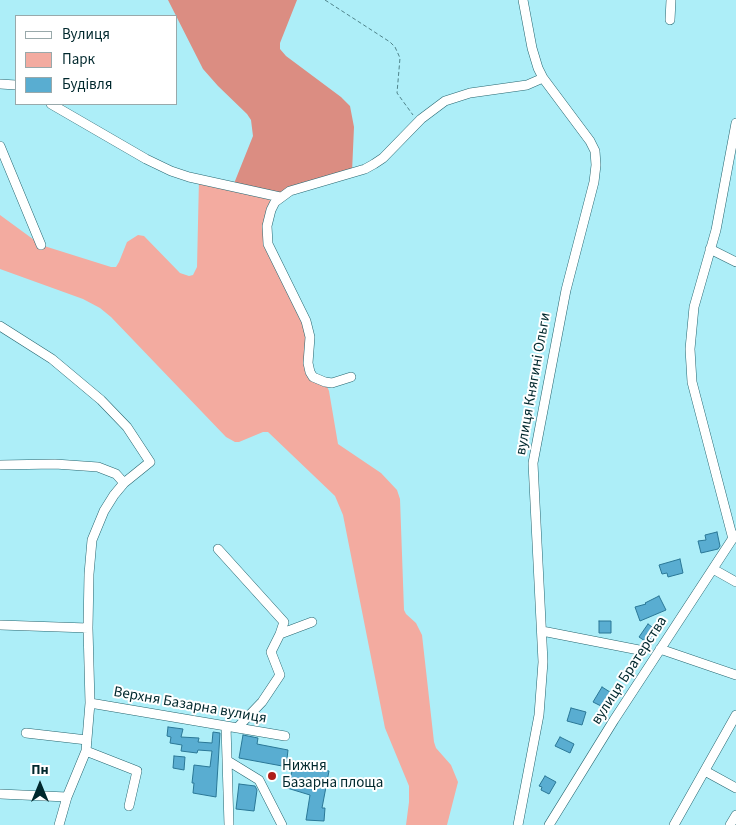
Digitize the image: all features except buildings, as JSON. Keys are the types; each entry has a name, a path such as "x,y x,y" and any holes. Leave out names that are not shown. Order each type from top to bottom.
{"street":[{"name":"вулиця Княгині Ольги","path":"518,825 541,698 543,662 533,463 566,290 594,182 596,165 590,141 542,78 532,48 523,0"},
{"path":"670,20 671,0"},
{"path":"351,377 332,383 313,377 310,372 308,363 310,337 306,321 268,244 266,234 271,210 280,197 290,191 365,169 374,164 383,158 418,121 445,101 470,93 527,84 542,78"},
{"path":"0,84 15,85"},
{"path":"54,105 146,159 171,171 189,177 280,197"},
{"path":"735,536 692,382 690,337 694,307 716,230 733,152 736,123"},
{"path":"0,146 41,245"},
{"path":"710,249 736,262"},
{"path":"0,326 52,359 101,400 127,427 150,462 124,483 114,495 104,511 92,540 88,628 90,703 86,751 67,798 59,825"},
{"path":"0,464 55,464 98,467 116,474 124,483"},
{"name":"вулиця Братерства","path":"549,825 660,649 735,536"},
{"path":"218,549 284,622 272,652 280,674 262,702 237,728"},
{"path":"713,569 736,582"},
{"path":"280,634 312,622"},
{"path":"0,625 88,628"},
{"path":"542,631 639,650"},
{"path":"660,649 736,675"},
{"name":"Верхня Базарна вулиця","path":"90,703 285,736"},
{"path":"674,825 736,715"},
{"path":"226,726 229,825"},
{"path":"26,733 87,740"},
{"path":"86,751 137,771 129,806"},
{"path":"228,761 258,780 282,825"},
{"path":"705,771 736,788"},
{"path":"0,794 67,798"},
{"path":"730,825 736,815"}],"path":[{"path":"325,0 395,47 400,58 397,93 418,121"}],"green space":[{"path":"199,179 280,197 267,234 306,321 308,368 325,382 329,391 338,444 381,473 397,490 400,499 404,610 416,623 422,635 434,742 436,748 451,765 458,782 447,825 406,825 409,786 385,728 343,515 335,496 268,432 263,432 239,442 226,437 111,317 100,308 83,299 0,269 0,215 41,245 111,267 116,267 127,242 138,235 144,236 180,273 189,276 193,275 197,267"}],"shaded area":[{"path":"168,0 297,0 280,43 280,49 286,56 341,97 350,106 354,127 352,172 280,197 233,186 253,136 251,120 203,69 178,20 178,15 176,15"}],"place":[{"name":"Нижня Базарна площа","path":"272,776"}]}
